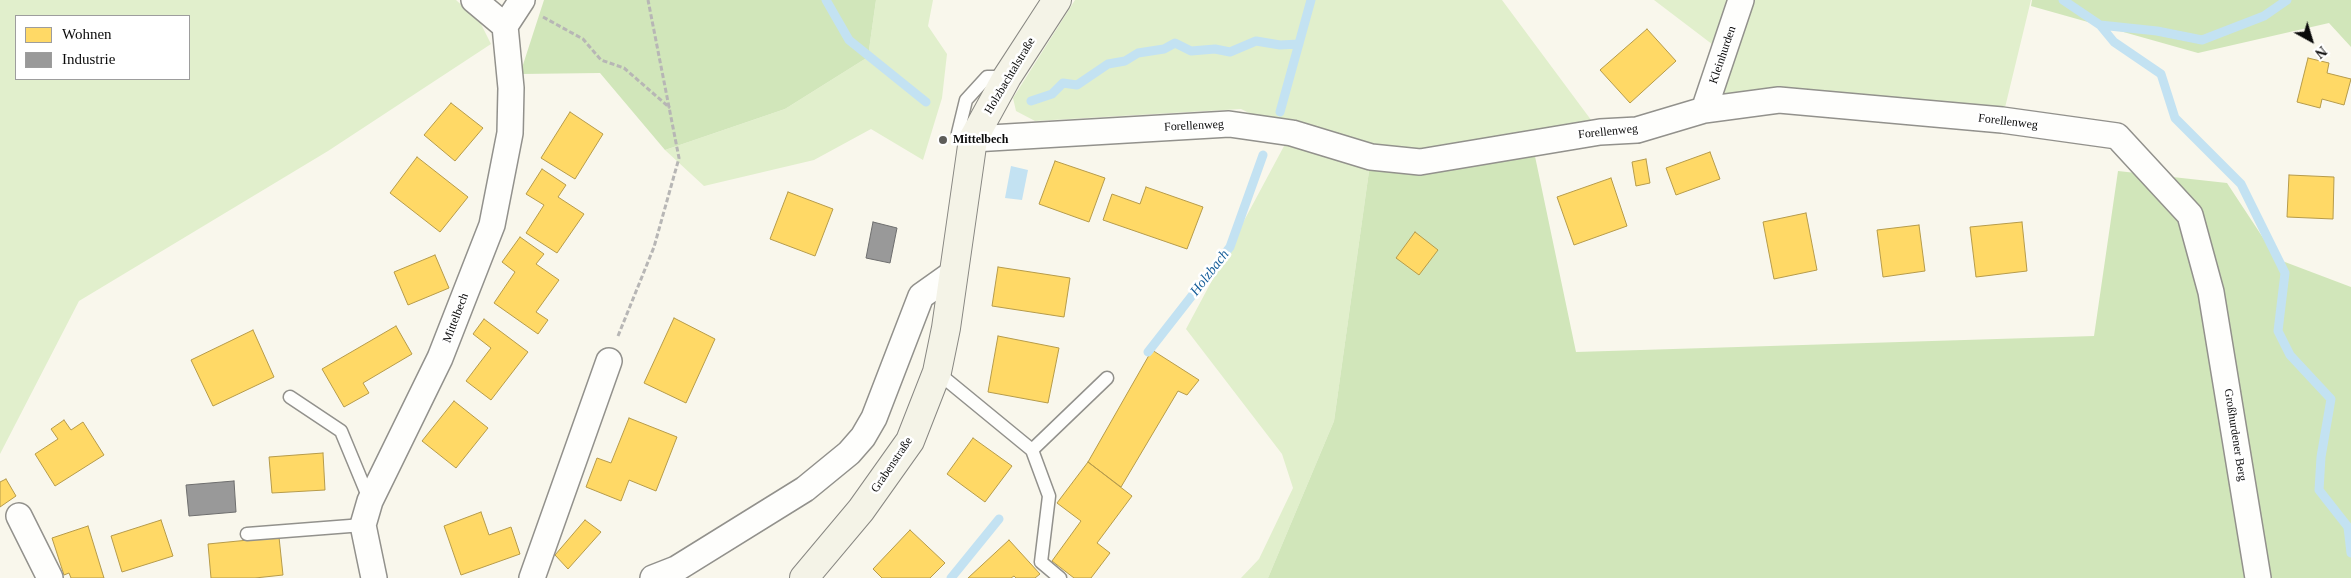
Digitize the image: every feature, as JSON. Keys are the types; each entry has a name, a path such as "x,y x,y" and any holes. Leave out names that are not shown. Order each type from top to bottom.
{"street":[{"path":"474,0 506,36 521,3"},
{"name":"Holzbachtalstraße","path":"952,274 973,139 1007,76 1058,0"},
{"name":"Kleinhurden","path":"1704,110 1741,0"},
{"name":"Mittelbech","path":"374,578 363,525 370,501 440,358 492,225 510,133 511,88 506,36"},
{"name":"Forellenweg","path":"973,139 1229,124 1292,133 1371,157 1420,162 1590,133 1637,130 1704,110 1779,100 2002,120 2117,136 2190,215 2211,292"},
{"path":"653,578 676,569 805,489 849,453 863,437 874,418 921,296 952,274"},
{"name":"Grabenstraße","path":"804,578 861,510 910,441 937,372 946,328 952,274"},
{"name":"Großhurdener Berg","path":"2211,292 2258,578"},
{"path":"532,578 609,361"},
{"path":"19,516 50,578"}],"lane":[{"path":"937,372 1032,450 1048,496 1041,562 1060,578"},
{"path":"1032,450 1107,378"},
{"path":"290,397 341,431 370,501"},
{"path":"247,534 363,525"}],"path":[{"path":"609,361 654,247 679,158 648,0"},
{"path":"521,3 583,39 601,60 624,68 670,108"}],"green space":[{"path":"0,0 456,0 480,22 491,44 328,151 79,301 0,454"},
{"path":"544,0 876,0 868,57 785,109 665,150 600,73 520,74"},
{"path":"876,0 933,0 928,26 947,54 942,98 923,160 871,129 814,160 704,186 665,150 785,109 868,57"},
{"path":"1075,0 1502,0 1600,132 1371,157 1334,421 1268,578 1241,578 1259,559 1293,488 1282,454 1186,329 1291,133 1241,109 1035,121 1016,111 1013,98"},
{"path":"1654,0 2031,0 2002,120 1704,110 1725,54"},
{"path":"2032,0 2351,0 2351,47 2329,23 2198,53 2031,6"},
{"path":"1532,142 1576,352 2094,336 2118,171 2227,183 2277,259 2351,287 2351,578 1268,578 1334,421 1371,157"}],"water":[{"path":"1011,166 1028,170 1022,200 1005,198"}],"building: Wohnen":[{"path":"1647,29 1676,61 1630,103 1600,70"},
{"path":"2308,58 2329,63 2327,73 2351,79 2344,105 2322,99 2320,108 2297,102"},
{"path":"451,103 483,128 455,161 424,135"},
{"path":"570,112 603,134 575,179 541,158"},
{"path":"1710,152 1720,179 1676,195 1666,168"},
{"path":"417,157 468,197 440,232 390,193"},
{"path":"1646,159 1650,183 1636,186 1632,162"},
{"path":"1055,161 1105,178 1089,222 1039,204"},
{"path":"542,169 566,185 558,197 584,214 557,253 526,233 544,205 526,194"},
{"path":"2289,175 2334,177 2333,219 2287,217"},
{"path":"1611,178 1627,226 1574,245 1557,197"},
{"path":"1146,187 1203,207 1187,249 1103,220 1112,194 1140,204"},
{"path":"788,192 833,209 815,256 770,239"},
{"path":"1806,213 1817,270 1774,279 1763,222"},
{"path":"2022,222 2027,271 1976,277 1970,227"},
{"path":"1919,225 1925,271 1883,277 1877,230"},
{"path":"1415,232 1438,250 1419,275 1396,258"},
{"path":"520,237 544,254 536,264 559,280 536,312 548,320 538,334 494,303 515,272 502,262"},
{"path":"435,255 449,288 408,305 394,272"},
{"path":"998,267 1070,278 1064,317 992,306"},
{"path":"674,318 715,339 686,403 644,383"},
{"path":"484,319 528,352 491,400 466,381 491,348 473,334"},
{"path":"396,326 412,354 363,383 369,393 344,407 322,369"},
{"path":"253,330 274,377 213,406 191,360"},
{"path":"998,336 1059,348 1048,403 988,392"},
{"path":"1152,350 1199,380 1187,395 1178,391 1121,487 1088,462"},
{"path":"454,401 488,428 456,468 422,441"},
{"path":"629,418 677,437 656,491 629,480 621,501 586,487 597,458 611,463"},
{"path":"64,420 71,430 83,422 104,455 55,486 35,454 58,439 51,429"},
{"path":"973,438 1012,466 985,502 947,474"},
{"path":"323,453 325,490 272,493 269,457"},
{"path":"1088,462 1132,496 1097,543 1110,553 1091,578 1074,578 1052,561 1081,521 1057,503"},
{"path":"6,479 16,496 0,507 0,482"},
{"path":"481,512 489,535 511,527 520,554 461,575 444,526"},
{"path":"161,520 173,556 122,572 111,536"},
{"path":"585,520 601,532 568,569 555,555"},
{"path":"88,526 104,578 71,578 69,573 64,575 52,538"},
{"path":"910,530 945,563 930,578 882,578 873,569"},
{"path":"279,537 283,575 255,578 211,578 208,544"},
{"path":"1009,540 1040,574 1035,578 1016,578 1014,576 1011,578 968,578"}],"building: Industrie":[{"path":"873,222 897,228 890,263 866,258"},
{"path":"234,481 236,512 189,516 186,485"}],"waterway":[{"path":"826,0 849,40 926,102"},
{"name":"Holzbach","path":"1280,112 1311,0"},
{"path":"2063,0 2100,25 2114,42 2161,74 2175,118 2241,184 2285,273 2278,331 2290,355 2331,399 2321,457 2319,490 2348,527 2351,553"},
{"path":"2100,25 2157,31 2202,40 2264,16 2287,0"},
{"path":"1031,101 1052,94 1063,83 1077,85 1108,64 1125,61 1138,53 1164,49 1175,43 1191,51 1215,49 1230,52 1256,41 1280,45 1299,44"},
{"name":"Holzbach","path":"1148,352 1230,247 1263,155"},
{"name":"Holzbach","path":"951,578 999,519"}],"place":[{"name":"Mittelbech","path":"943,140"}]}
